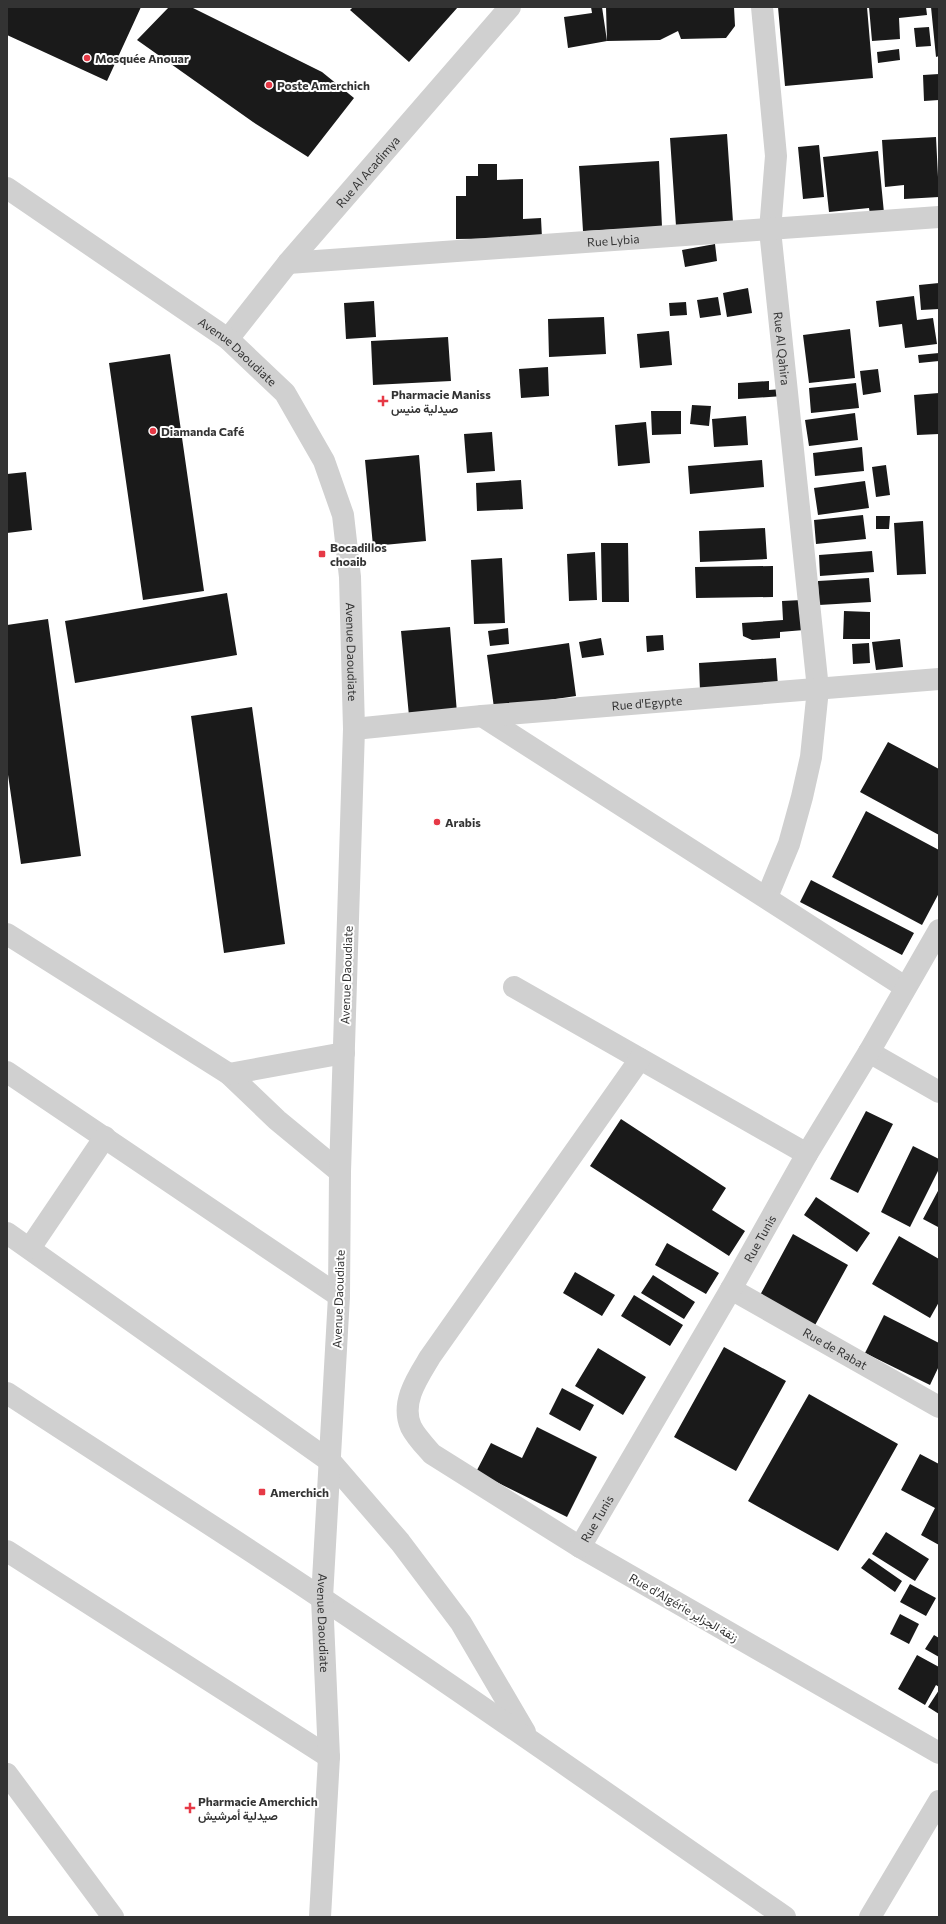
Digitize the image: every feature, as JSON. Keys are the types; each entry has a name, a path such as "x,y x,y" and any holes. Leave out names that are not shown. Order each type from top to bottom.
{"street":[{"name":"Rue Al Acadimya","path":"228,339 288,263 510,7"},
{"name":"Rue Al Qahira","path":"762,7 776,156 770,230 818,689 811,757 802,797 789,844 767,897"},
{"name":"Avenue Daoudiate","path":"7,188 228,339 285,393 324,461 343,515 350,577 354,729 340,1172 339,1296 331,1462 322,1598 329,1757 320,1917"},
{"name":"Rue Lybia","path":"288,263 939,217"},
{"name":"Rue d'Egypte","path":"354,729 482,716 939,679"},
{"path":"482,716 767,897 905,987"},
{"name":"Rue Tunis","path":"580,1547 731,1289 807,1154 869,1052 939,930"},
{"path":"7,934 229,1074 277,1120 340,1172"},
{"path":"514,987 807,1154"},
{"path":"869,1052 939,1092"},
{"path":"229,1074 344,1053"},
{"name":"Rue d'Algérie زنقة الجزاير","path":"640,1059 430,1357 412,1388 408,1407 411,1426 420,1441 432,1454 580,1547 939,1753"},
{"path":"7,1072 339,1296"},
{"path":"30,1248 105,1138"},
{"path":"7,1233 331,1462 400,1542 461,1623 529,1738"},
{"name":"Rue de Rabat","path":"731,1289 939,1407"},
{"path":"7,1393 322,1598 529,1738 622,1805 785,1917"},
{"path":"7,1551 329,1757"},
{"path":"7,1774 113,1917"},
{"path":"870,1917 939,1801"}],"building":[{"name":"Mosquée Anouar","path":"7,7 141,7 107,81 7,35"},
{"name":"Poste Amerchich","path":"169,7 191,7 322,72 354,98 308,157 253,122 137,40"},
{"path":"353,7 458,7 409,62 350,10"},
{"path":"591,7 602,7 607,41 568,48 564,17 592,13"},
{"path":"606,7 734,7 735,26 726,38 681,39 678,31 660,40 607,41"},
{"path":"778,7 867,7 873,78 785,86"},
{"path":"869,7 926,7 927,15 899,18 900,39 872,41"},
{"path":"931,7 939,7 939,56 936,57"},
{"path":"929,27 931,46 916,47 914,28"},
{"path":"899,49 900,60 878,63 877,52"},
{"path":"939,74 939,100 924,101 923,75"},
{"path":"727,134 733,222 676,226 670,138"},
{"path":"936,137 939,197 904,199 904,185 885,187 882,140"},
{"path":"819,145 824,197 803,199 798,147"},
{"path":"878,151 884,213 870,214 869,208 829,212 823,157"},
{"path":"659,161 662,227 583,231 579,166"},
{"path":"478,164 497,164 497,180 523,179 523,219 541,218 542,238 456,239 456,196 466,196 466,176 478,176"},
{"path":"715,244 717,261 685,267 682,250"},
{"path":"939,283 939,309 921,310 919,285"},
{"path":"748,288 752,313 727,317 723,293"},
{"path":"914,296 917,320 933,318 937,344 905,348 902,324 879,327 876,301"},
{"path":"718,297 721,315 700,318 697,300"},
{"path":"374,301 376,337 346,339 344,303"},
{"path":"686,302 687,315 670,316 669,303"},
{"path":"604,317 606,354 549,357 548,319"},
{"path":"850,329 855,378 809,383 803,335"},
{"path":"669,331 672,365 640,368 637,334"},
{"path":"448,337 451,381 373,385 371,341"},
{"path":"939,353 939,361 919,363 918,355"},
{"path":"170,354 204,591 143,600 109,363"},
{"path":"548,367 549,396 521,398 519,369"},
{"path":"878,369 881,392 863,395 860,371"},
{"path":"769,381 769,390 782,389 783,396 738,399 738,383"},
{"path":"856,383 859,408 811,413 809,388"},
{"path":"939,393 939,434 917,435 914,395"},
{"path":"692,405 711,406 709,426 690,424"},
{"path":"651,411 681,411 681,434 652,435"},
{"path":"855,413 858,440 809,446 805,420"},
{"path":"746,416 748,445 714,447 712,419"},
{"path":"646,422 650,463 618,466 615,425"},
{"path":"492,432 495,471 467,473 464,434"},
{"path":"862,447 864,471 815,476 813,453"},
{"path":"419,455 426,541 373,546 365,460"},
{"path":"762,460 764,487 690,494 688,466"},
{"path":"886,465 890,495 876,497 872,467"},
{"path":"26,472 32,530 7,533 7,474"},
{"path":"521,480 523,509 477,511 476,483"},
{"path":"865,481 869,508 818,515 814,488"},
{"path":"863,515 866,539 816,544 814,520"},
{"path":"876,516 890,516 889,529 876,529"},
{"path":"923,521 926,574 897,575 894,523"},
{"path":"765,528 767,559 700,562 699,531"},
{"path":"601,543 628,543 629,602 602,602"},
{"path":"872,551 874,572 820,576 819,555"},
{"path":"595,552 597,600 569,601 567,554"},
{"path":"502,558 505,623 474,624 471,560"},
{"path":"773,566 773,597 696,598 695,567"},
{"path":"869,578 871,602 819,605 818,581"},
{"path":"227,593 237,655 75,683 65,621"},
{"path":"802,600 804,630 780,632 780,638 752,640 743,636 742,623 783,620 782,601"},
{"path":"844,611 870,612 870,639 843,639"},
{"path":"48,619 81,856 21,864 7,768 7,625"},
{"path":"450,627 457,713 409,716 401,631"},
{"path":"508,628 509,644 490,646 488,631"},
{"path":"663,635 664,650 647,652 646,636"},
{"path":"601,638 604,655 582,658 579,642"},
{"path":"900,639 903,667 876,670 872,642"},
{"path":"569,643 576,696 494,708 487,655"},
{"path":"869,643 870,663 853,664 852,644"},
{"path":"776,658 778,686 700,691 699,663"},
{"path":"252,707 285,944 224,953 191,716"},
{"path":"888,742 939,769 939,835 860,792"},
{"path":"866,811 939,850 939,893 922,925 832,877"},
{"path":"811,880 914,933 902,955 800,902"},
{"path":"866,1111 893,1124 858,1193 830,1179"},
{"path":"621,1119 726,1188 712,1210 745,1231 729,1256 590,1166"},
{"path":"913,1146 939,1159 939,1169 910,1227 881,1212"},
{"path":"939,1189 939,1225 938,1227 923,1219"},
{"path":"816,1197 870,1233 857,1252 804,1215"},
{"path":"793,1234 848,1265 814,1327 759,1297"},
{"path":"899,1236 939,1259 939,1302 930,1318 872,1284"},
{"path":"667,1243 719,1273 706,1294 655,1265"},
{"path":"575,1272 615,1295 602,1316 563,1293"},
{"path":"653,1275 695,1302 684,1319 641,1293"},
{"path":"634,1295 683,1325 670,1346 621,1316"},
{"path":"884,1315 939,1343 939,1366 930,1385 865,1353"},
{"path":"724,1347 786,1381 736,1471 674,1437"},
{"path":"598,1348 646,1377 623,1415 575,1386"},
{"path":"562,1388 594,1405 580,1431 549,1414"},
{"path":"809,1394 898,1444 838,1551 748,1501"},
{"path":"537,1427 597,1457 567,1517 476,1472 491,1443 522,1458"},
{"path":"920,1454 939,1464 939,1545 921,1535 935,1508 901,1490"},
{"path":"886,1532 929,1559 915,1581 872,1554"},
{"path":"869,1558 902,1581 895,1592 861,1568"},
{"path":"910,1584 936,1598 926,1616 900,1602"},
{"path":"900,1614 919,1624 909,1644 890,1634"},
{"path":"934,1635 939,1638 939,1657 925,1649"},
{"path":"917,1655 939,1667 939,1687 936,1685 925,1705 898,1689"},
{"path":"939,1690 939,1714 928,1707"}],"place":[{"name":"Mosquée Anouar","path":"87,58"},
{"name":"Poste Amerchich","path":"269,85"},
{"name":"Pharmacie Maniss صيدلية منيس","path":"383,401"},
{"name":"Diamanda Café","path":"153,431"},
{"name":"Bocadillos choaib","path":"322,554"},
{"name":"Arabis","path":"437,822"},
{"name":"Amerchich","path":"262,1492"},
{"name":"Pharmacie Amerchich صيدلية أمرشيش","path":"190,1808"}]}
